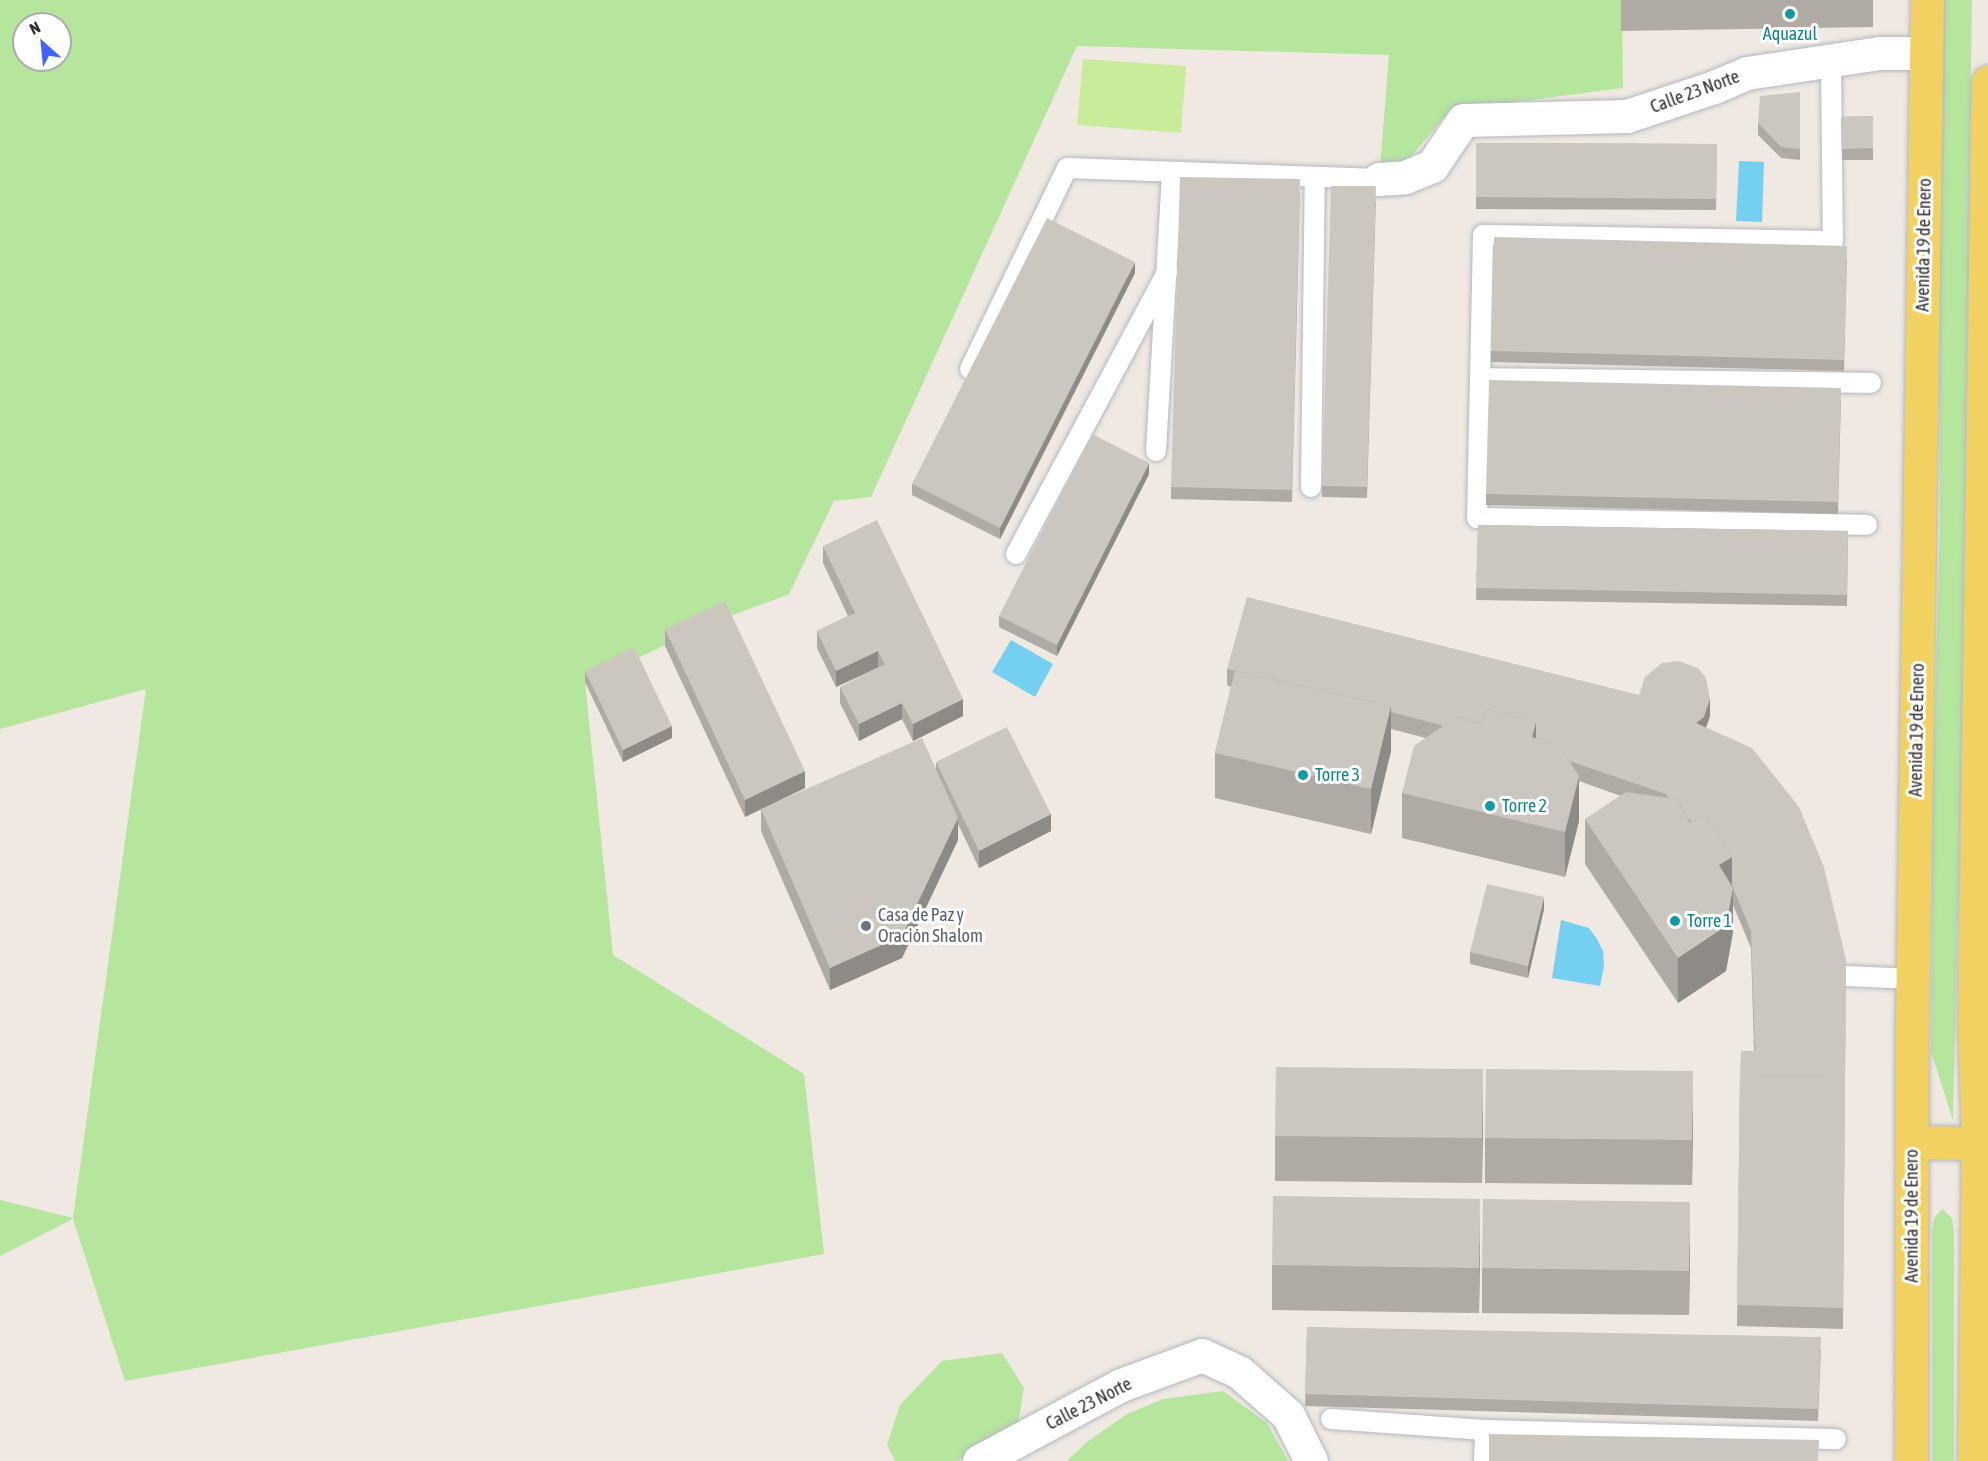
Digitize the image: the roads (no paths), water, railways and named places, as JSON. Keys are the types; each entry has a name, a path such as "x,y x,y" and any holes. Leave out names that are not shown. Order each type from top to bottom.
{"main road":[{"name":"Avenida 19 de Enero","path":"1911,1461 1913,979 1927,0"},
{"path":"1974,1461 1983,1134 1974,1021 1988,82"},
{"path":"1912,1142 1983,1134"}],"street":[{"name":"Calle 23 Norte","path":"1379,179 1405,177 1432,166 1463,120 1627,116 1714,87 1747,73 1879,53 1926,53"},
{"name":"Calle 23 Norte","path":"979,1461 1121,1384 1202,1355 1239,1372 1287,1416 1311,1461"}],"lane":[{"path":"1831,60 1833,241 1483,235 1477,518 1867,525"},
{"path":"964,383 1067,168 1379,179"},
{"path":"1156,451 1172,173"},
{"path":"1311,487 1315,177"},
{"path":"1016,554 1167,272"},
{"path":"1480,378 1870,383"},
{"path":"1846,976 1913,979"},
{"path":"1331,1419 1485,1430 1836,1439"},
{"path":"1484,1461 1485,1430"}],"water":[{"path":"1739,161 1764,162 1762,222 1736,221"},
{"path":"1011,640 1053,664 1035,697 992,672"},
{"path":"1561,920 1589,928 1597,939 1603,951 1604,966 1600,986 1552,978"}],"place":[{"name":"Aquazul","path":"1790,14"},
{"name":"Torre 3","path":"1303,775"},
{"name":"Torre 2","path":"1490,806"},
{"name":"Torre 1","path":"1675,921"},
{"name":"Casa de Paz y Oración Shalom","path":"866,926"}]}
